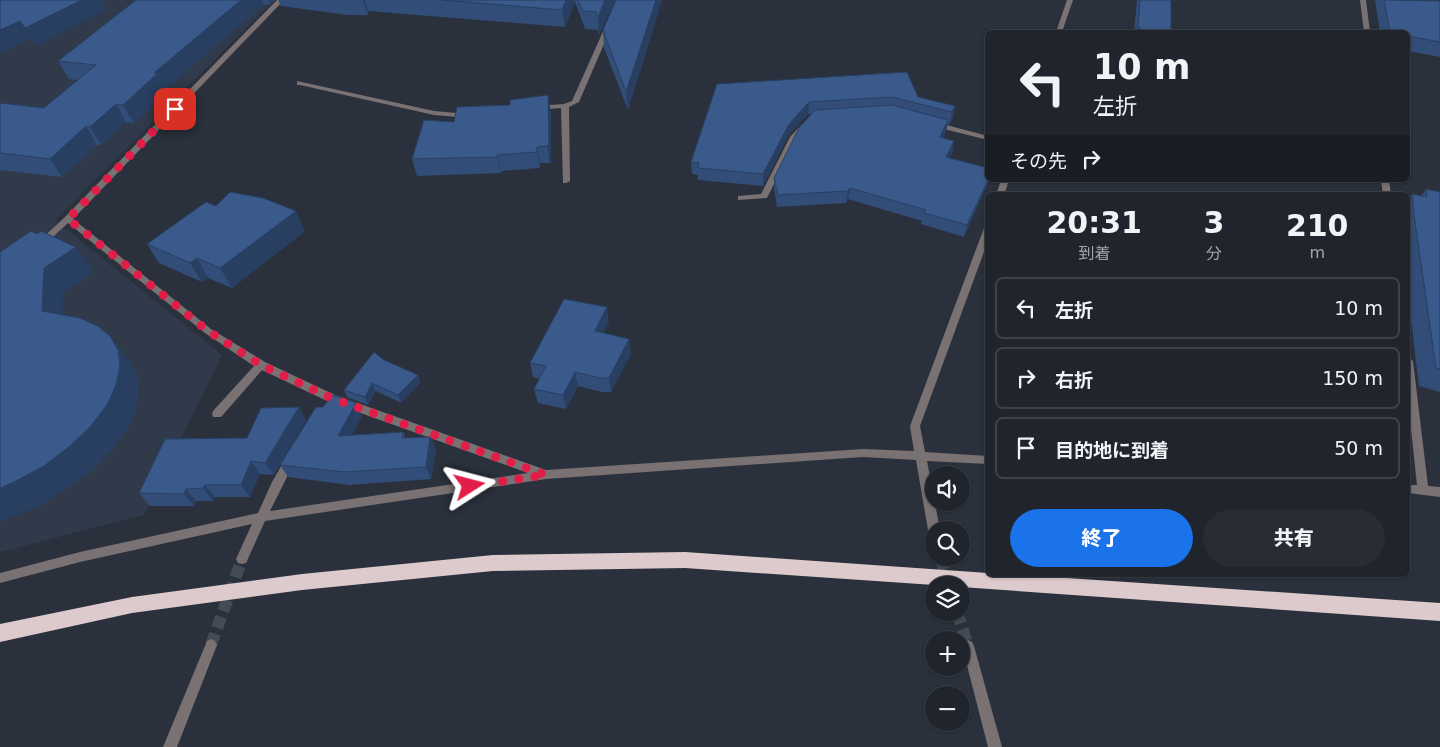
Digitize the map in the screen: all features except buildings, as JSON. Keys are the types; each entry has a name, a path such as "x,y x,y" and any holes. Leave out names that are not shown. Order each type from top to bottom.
{"highway":[{"path":"0,633 132,605 302,582 493,563 675,560 1440,612"}],"street":[{"path":"34,250 68,219 281,0"},
{"path":"528,109 565,106 575,102 620,0"},
{"path":"1060,30 1070,0"},
{"path":"1364,0 1367,30"},
{"path":"300,83 434,112 480,118"},
{"path":"565,106 566,181"},
{"path":"741,198 764,196 794,137 811,118"},
{"path":"925,122 985,137"},
{"path":"68,219 208,331 261,365 331,398 546,475"},
{"path":"932,521 915,426 985,236"},
{"path":"217,414 261,365"},
{"path":"1410,378 1423,490"},
{"path":"322,409 331,398"},
{"path":"242,559 276,485 299,446"},
{"path":"0,578 80,557 261,517 546,475 862,453 985,460"},
{"path":"1410,489 1440,492"},
{"path":"170,747 210,645"},
{"path":"970,653 995,747"}],"shaded area":[{"path":"0,0 274,0 55,220 222,355 144,515 0,552"}],"tunnel":[{"path":"211,645 242,559"},
{"path":"943,566 946,576"},
{"path":"960,621 963,631"}],"route":[{"path":"175,109 68,219 208,331 261,365 331,398 546,475 470,486"}]}
